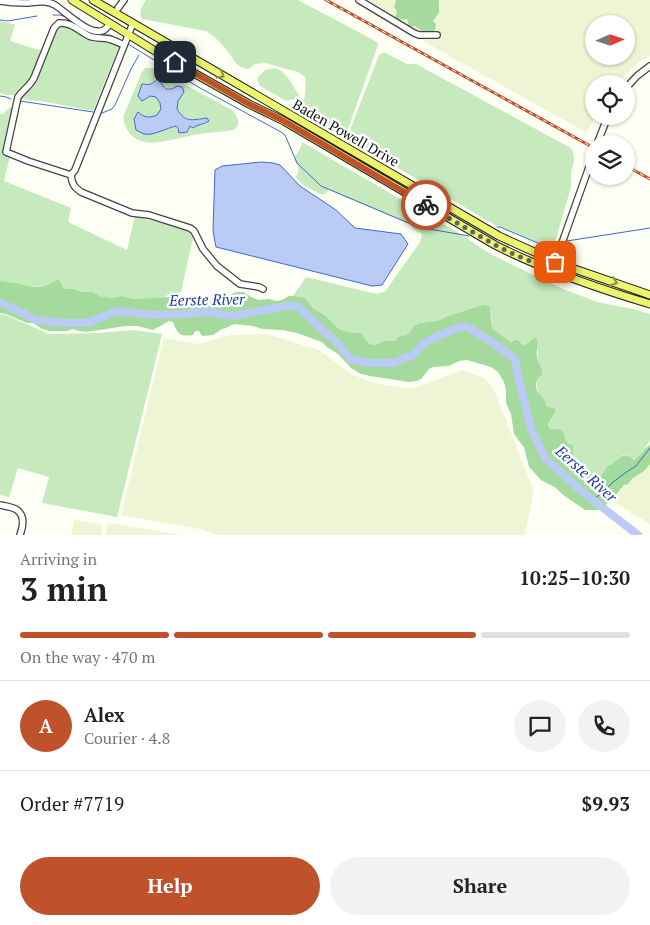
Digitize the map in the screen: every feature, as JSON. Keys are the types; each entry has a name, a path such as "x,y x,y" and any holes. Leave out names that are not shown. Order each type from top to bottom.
{"main road":[{"name":"Baden Powell Drive","path":"72,0 160,54 249,104 284,121 495,245 520,258 650,304"},
{"name":"Baden Powell Drive","path":"93,0 498,236 555,262 650,295"}],"street":[{"path":"118,8 124,0"},
{"path":"359,0 414,33 419,35 437,35"},
{"path":"0,1 48,2 54,4 85,27 94,31 102,31 108,26"},
{"path":"71,175 8,154 6,150 18,97 34,78 54,28 72,17"},
{"path":"63,22 93,38 108,38 124,45"},
{"path":"133,23 75,170 71,175 71,181 74,187 81,192 132,213 149,215 194,231 203,249 217,266 240,284 263,289"},
{"path":"635,78 650,66"},
{"path":"552,270 585,178"},
{"path":"0,505 16,510 20,514 23,527 20,535"}],"green space":[{"path":"146,0 298,0 377,42 378,45 345,137 302,112 306,81 305,77 298,72 265,63 255,64 249,69 244,68 237,64 221,43 206,31 142,19 140,11"},
{"path":"361,0 396,0 394,3 397,12 395,16 399,21 407,19 408,25 411,27 415,26 429,33 436,26 433,22 439,13 439,0 650,0 650,56 638,62 635,65 625,75 585,75 585,125 591,125 587,133 430,45 389,16"},
{"path":"396,0 439,0 439,13 433,21 436,24 435,30 429,33 415,26 409,27 407,19 397,20 395,17 397,12 394,7"},
{"path":"0,21 15,25 10,41 42,51 28,83 18,93 10,95 0,93"},
{"path":"58,25 67,26 88,38 110,42 119,46 93,111 20,99 36,82"},
{"path":"383,53 407,64 416,64 569,147 573,151 571,187 555,242 541,244 495,225 347,138 379,55"},
{"path":"145,68 154,68 232,110 238,120 236,128 234,130 150,143 136,139 126,128 124,115","holes":["154,83 172,89 178,101 177,109 183,116 190,119 207,118 207,124 190,126 186,132 183,132 176,126 154,134 138,113 143,116 152,117 157,115 161,109 156,97 138,96 142,84 149,85"]},
{"path":"275,68 283,72 289,79 299,95 296,99 286,101 260,86 258,77 265,70"},
{"path":"12,107 11,123 2,152 10,156 4,181 71,208 68,222 127,250 135,216 191,231 193,238 181,292 169,294 163,298 134,299 122,296 110,298 93,292 65,289 52,284 38,287 0,281 0,114 3,114"},
{"path":"302,142 457,232 492,255 563,289 597,302 650,314 650,441 637,459 634,460 627,455 623,455 607,466 604,473 598,478 572,461 569,444 549,428 548,424 555,414 538,393 536,380 542,371 537,360 538,352 534,337 524,345 517,341 509,342 492,328 491,311 482,305 437,321 420,323 414,326 409,333 398,337 395,341 385,341 372,345 361,333 347,332 339,329 305,299 293,296 306,277 372,293 382,293 387,289 420,242 422,234 412,228 411,225 329,190 323,195 301,183 296,177 298,170 294,158"},
{"path":"58,279 65,289 93,292 110,298 122,296 134,299 171,297 182,298 201,304 221,299 236,292 244,292 259,300 269,299 277,301 289,296 305,298 313,308 327,317 339,329 347,332 361,333 372,345 385,341 395,341 398,337 409,333 414,326 420,323 437,321 486,305 490,307 492,328 510,342 517,340 524,345 534,337 537,339 537,358 542,375 537,380 537,390 547,406 555,409 555,413 548,424 549,428 561,430 566,441 573,446 573,455 570,458 572,460 593,476 599,477 607,466 620,457 626,455 634,460 650,445 650,464 628,484 624,485 604,507 597,510 585,510 556,488 541,480 529,467 524,447 514,434 511,414 506,403 504,382 498,372 491,367 467,360 459,361 449,366 433,367 421,379 409,382 361,374 351,368 338,354 322,342 282,330 234,324 213,335 202,336 199,331 195,331 193,335 185,336 180,334 173,322 169,321 153,330 137,326 125,326 87,332 73,329 50,331 42,329 33,323 27,323 0,313 0,281 42,287"},
{"path":"0,314 49,334 132,330 162,334 117,517 42,503 49,477 18,468 9,497 0,495"},
{"path":"267,334 319,350 351,374 374,383 412,389 462,370 484,378 494,390 533,489 525,535 217,535 200,529 121,515 164,338 198,344 232,335"},
{"path":"650,450 650,524 613,501"},
{"path":"74,520 100,524 102,527 101,535 71,535"},
{"path":"108,523 181,535 106,535"}],"water":[{"path":"157,79 166,89 172,89 177,86 182,87 184,92 178,101 177,109 183,117 189,120 207,118 209,121 193,128 190,126 187,132 179,133 176,126 148,134 136,130 134,119 138,112 147,117 152,117 157,115 161,109 156,97 150,96 142,101 138,96 142,84 150,84"},
{"path":"261,162 280,165 300,186 336,210 355,228 401,234 408,244 382,285 372,286 216,247 213,231 215,170 222,166"}],"waterway":[{"path":"53,15 66,17"},
{"path":"0,20 8,21 37,16"},
{"path":"101,35 110,35 119,40"},
{"path":"128,44 200,88 281,132 285,135 297,163 321,186 418,227 469,236"},
{"path":"102,113 112,109 115,105 139,55"},
{"path":"0,96 11,99"},
{"path":"20,101 93,112"},
{"path":"497,227 540,244 556,243"},
{"path":"567,241 650,228"},
{"name":"Eerste River","path":"0,303 36,320 63,323 88,323 117,311 151,315 210,312 233,316 286,306 297,306 337,343 350,359 369,363 393,363 413,355 424,343 466,326 515,359 531,428 545,458 580,490 638,535"},
{"path":"592,500 636,466 650,448"}],"railway":[{"path":"326,0 585,143"},
{"path":"635,171 650,179"}],"way so far":[{"path":"426,205 495,245 534,264 552,270 555,262"}],"route":[{"path":"175,62 249,104 284,121 426,205"}]}
